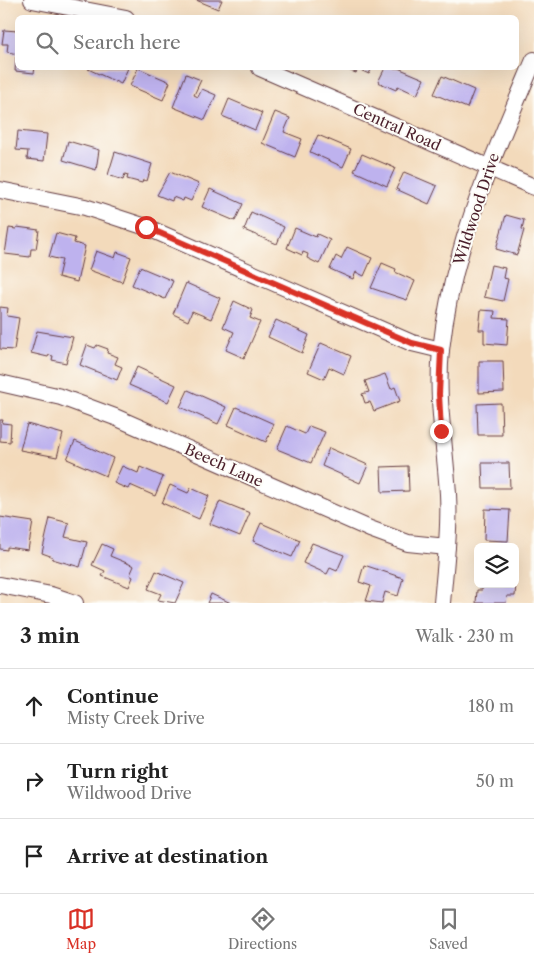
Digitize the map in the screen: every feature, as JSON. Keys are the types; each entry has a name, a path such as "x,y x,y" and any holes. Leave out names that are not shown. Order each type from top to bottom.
{"street":[{"path":"32,0 110,15"},
{"name":"Wildwood Drive","path":"442,603 447,547 448,495 439,394 441,350 452,283 464,235 488,167 534,60"},
{"name":"Central Road","path":"265,70 534,187"},
{"path":"0,190 85,207 146,227 412,343 441,350"},
{"name":"Beech Lane","path":"0,383 62,397 115,417 370,529 408,543 447,547"},
{"path":"0,585 51,595 74,603"}],"building":[{"path":"196,0 222,0 218,9"},
{"path":"4,30 15,31 15,53 7,52 8,44 2,44"},
{"path":"15,70 35,70 34,73"},
{"path":"90,70 127,70 121,84"},
{"path":"137,70 143,70 170,82 163,100 130,86"},
{"path":"360,70 371,70 369,74"},
{"path":"384,70 403,70 424,79 417,95 398,86 396,90 378,82"},
{"path":"186,74 201,80 194,95 198,97 202,89 216,95 205,120 173,107"},
{"path":"442,76 474,90 467,108 434,94"},
{"path":"229,99 262,113 255,130 222,116"},
{"path":"275,112 290,118 284,132 302,139 295,157 262,143"},
{"path":"18,131 47,134 44,161 27,159 28,151 16,150"},
{"path":"318,135 351,149 343,167 310,152"},
{"path":"68,141 99,150 96,170 63,160"},
{"path":"115,152 152,164 147,181 143,180 142,183 127,179 128,175 125,174 123,180 108,175"},
{"path":"362,154 395,168 387,186 354,171"},
{"path":"170,172 199,184 191,201 184,198 183,201 173,197 172,201 157,195"},
{"path":"404,172 437,186 429,204 396,189"},
{"path":"210,189 243,204 235,221 202,207"},
{"path":"251,212 284,227 277,244 244,230"},
{"path":"506,215 524,220 522,229 524,230 517,255 496,249"},
{"path":"17,227 39,230 36,249 31,249 30,257 5,254 9,228 16,229"},
{"path":"295,228 316,237 317,234 330,240 319,264 307,258 308,254 303,252 302,255 287,248"},
{"path":"56,233 75,238 74,243 85,246 77,282 58,277 62,260 49,257"},
{"path":"347,247 372,258 364,276 356,272 353,279 330,269 336,256 341,259"},
{"path":"96,251 115,258 117,252 131,257 122,282 89,270"},
{"path":"382,263 396,269 395,272 415,281 407,300 371,288"},
{"path":"491,265 505,268 503,278 508,279 503,301 484,297"},
{"path":"140,267 173,281 165,299 132,285"},
{"path":"186,283 220,298 211,319 192,311 188,321 173,314"},
{"path":"234,301 253,310 250,318 260,322 244,358 226,350 234,332 223,327"},
{"path":"0,307 8,308 7,316 19,318 14,350 0,349"},
{"path":"481,310 495,311 494,318 509,319 507,345 484,343 484,330 479,330"},
{"path":"276,320 309,335 302,353 268,337"},
{"path":"37,331 73,337 66,363 52,360 53,356 49,355 48,357 31,353"},
{"path":"321,343 351,356 344,374 329,367 324,379 308,372"},
{"path":"87,345 95,348 97,345 108,349 107,353 118,357 115,364 122,367 117,380 80,365"},
{"path":"479,361 503,361 504,392 479,393"},
{"path":"137,367 176,385 168,402 129,385"},
{"path":"385,374 391,389 395,387 400,401 374,411 370,402 365,403 362,394 369,392 365,381"},
{"path":"188,390 226,407 218,424 180,407"},
{"path":"501,403 502,435 478,435 477,404"},
{"path":"236,407 274,424 266,442 228,425"},
{"path":"0,420 3,420 2,423 11,424 10,442 0,441"},
{"path":"27,424 63,434 57,457 20,450"},
{"path":"287,426 305,434 309,426 325,432 311,463 277,449"},
{"path":"75,441 113,458 106,476 67,459"},
{"path":"329,448 368,465 360,483 322,466"},
{"path":"482,463 509,463 510,488 483,488"},
{"path":"122,466 138,473 140,467 163,477 155,496 130,485 128,489 114,483"},
{"path":"408,466 409,491 382,492 381,467"},
{"path":"170,485 188,493 191,488 209,496 199,519 162,503"},
{"path":"220,501 250,513 240,536 210,524"},
{"path":"485,509 510,510 508,541 484,540"},
{"path":"0,517 33,522 28,550 7,547 7,550 0,549"},
{"path":"50,518 69,523 65,537 87,542 80,567 52,559 53,557 42,553"},
{"path":"261,523 300,540 292,557 253,541"},
{"path":"312,543 344,555 337,571 330,568 327,574 303,563"},
{"path":"102,544 113,549 110,556 134,566 130,575 133,577 129,587 102,576 105,571 92,565"},
{"path":"364,565 403,578 398,596 385,592 382,603 366,601 371,586 359,582"},
{"path":"156,571 184,583 175,603 158,600 161,594 148,589"},
{"path":"482,588 516,588 515,596 507,596 506,603 476,603 477,590 482,590"},
{"path":"211,594 231,603 207,603"}],"route":[{"path":"146,227 412,343 441,350 439,394 441,431"}]}
